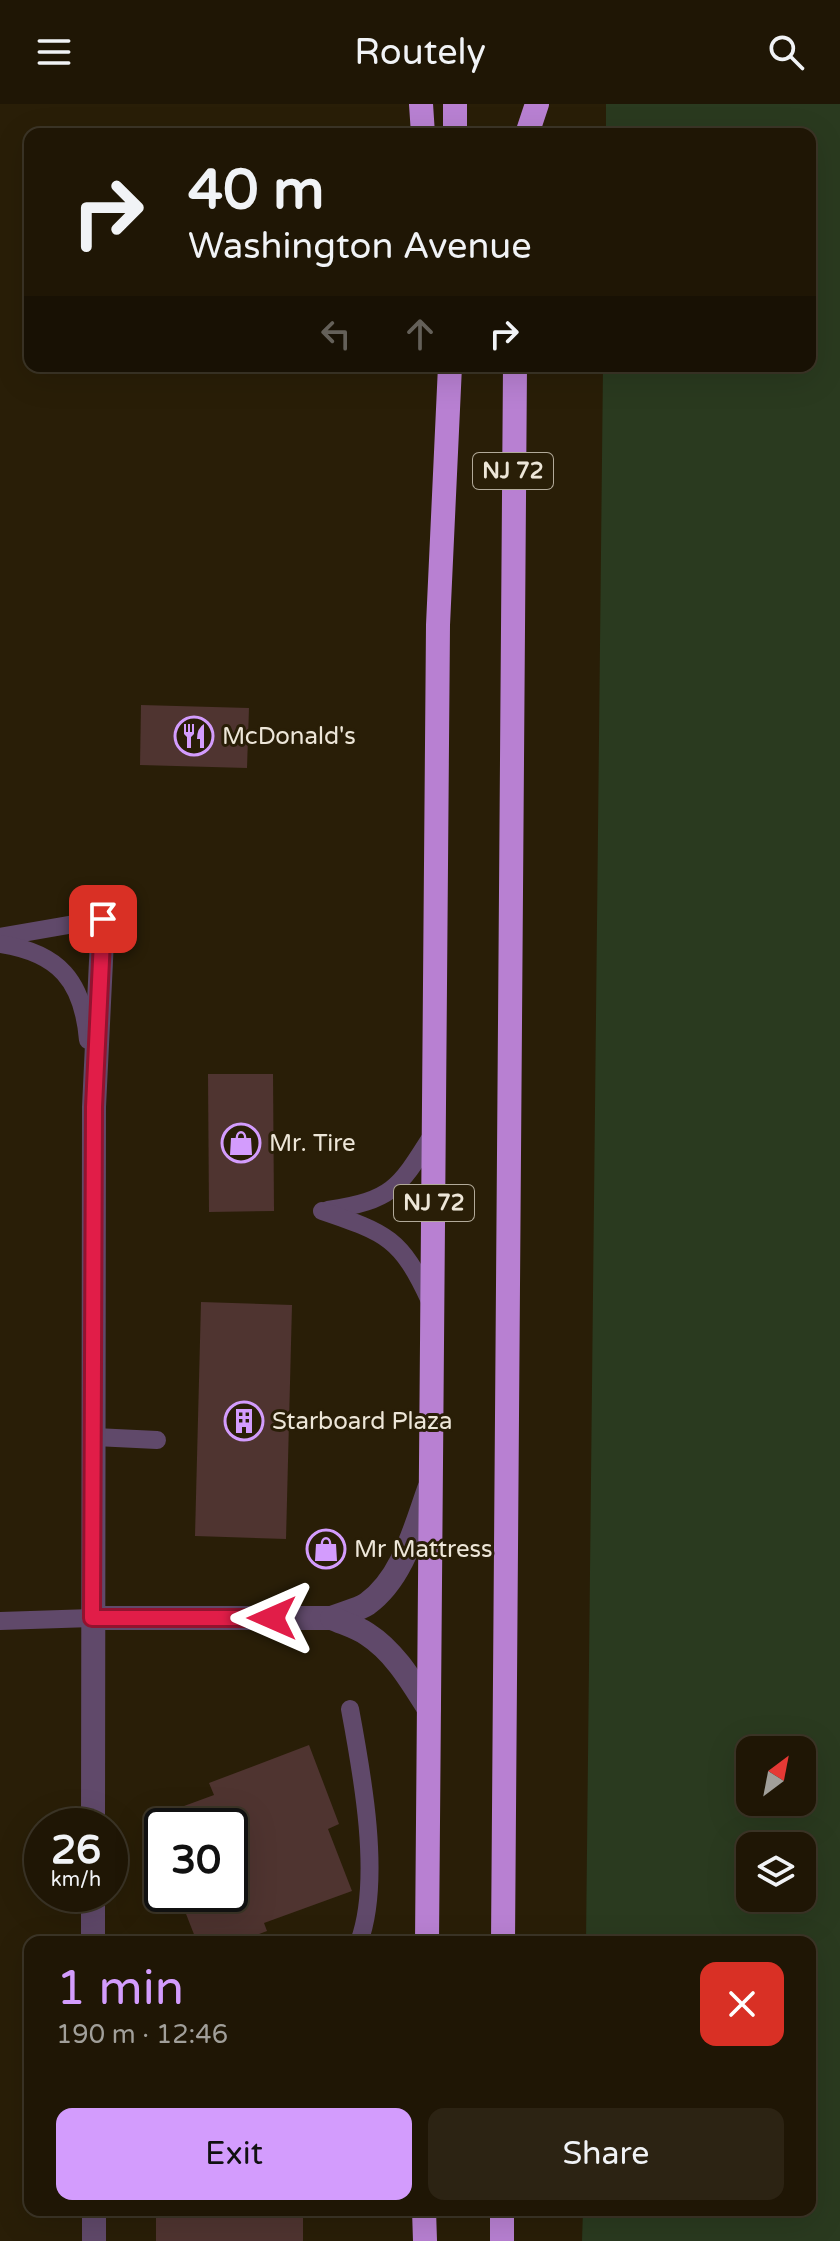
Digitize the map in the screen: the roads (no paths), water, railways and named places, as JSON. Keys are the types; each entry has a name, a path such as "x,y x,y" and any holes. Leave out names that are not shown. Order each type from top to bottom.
{"highway":[{"path":"421,104 423,128"},
{"path":"455,104 455,128"},
{"path":"518,104 518,128"},
{"path":"529,128 537,104"},
{"path":"437,372 445,464"},
{"name":"NJ 72","path":"427,1936 438,625 450,372"},
{"name":"NJ 72","path":"503,1936 515,372"},
{"path":"424,2216 425,2241"},
{"path":"502,2216 502,2241"}],"street":[{"path":"93,1808 94,1107 103,919"},
{"path":"92,1618 332,1618 366,1604 388,1582 403,1557 432,1481"},
{"path":"332,1618 367,1634 389,1654 408,1675 429,1709"},
{"path":"93,1912 93,1936"},
{"path":"94,2216 94,2241"}],"lane":[{"path":"0,937 103,919"},
{"path":"0,944 27,948 53,963 80,994 86,1018 94,1107"},
{"path":"433,1307 413,1264 394,1242 373,1228 322,1211 361,1205 384,1197 404,1180 435,1132"},
{"path":"95,1437 157,1440"},
{"path":"0,1621 92,1618"},
{"path":"350,1709 366,1792 369,1904 361,1936"},
{"path":"416,1936 427,1910"}],"place":[{"name":"McDonald's","path":"194,736"},
{"name":"Mr. Tire","path":"241,1143"},
{"name":"Starboard Plaza","path":"244,1421"},
{"name":"Mr Mattress","path":"326,1549"}]}
